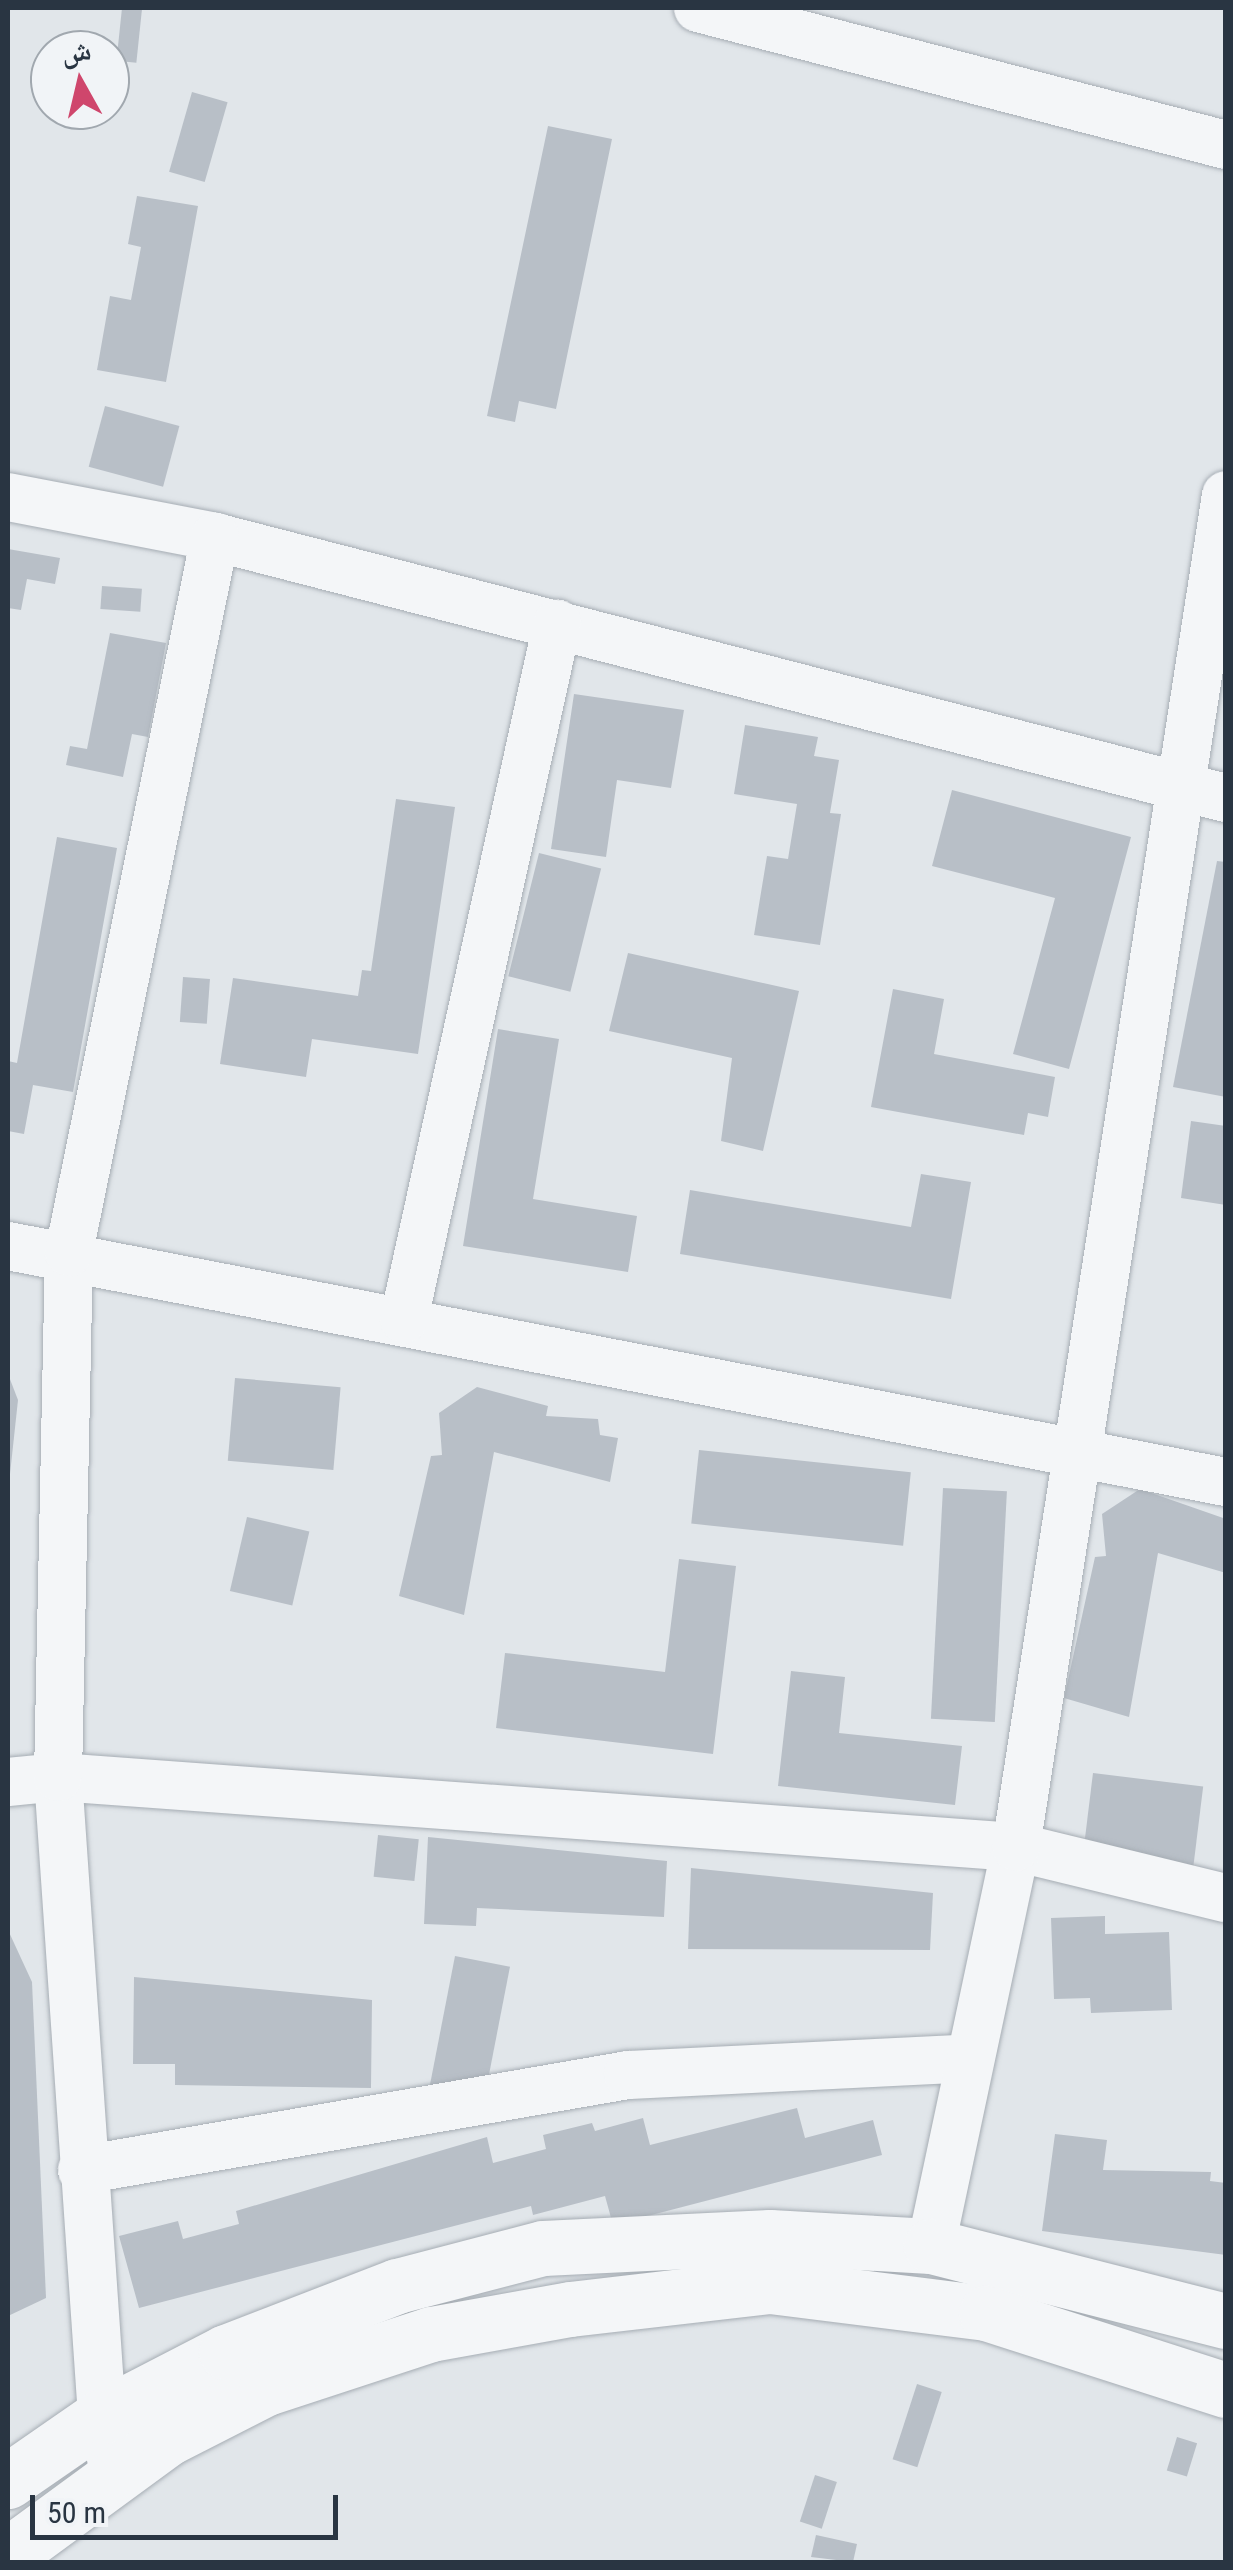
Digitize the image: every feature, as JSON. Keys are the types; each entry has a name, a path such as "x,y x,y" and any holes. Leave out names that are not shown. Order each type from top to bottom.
{"street":[{"path":"698,8 1226,145"},
{"path":"931,2246 1016,1846 1072,1450 1226,495"},
{"path":"8,497 214,538 1226,798"},
{"path":"114,2476 102,2416 82,2170 58,1777 68,1252 214,538"},
{"path":"404,1320 557,624"},
{"path":"8,1246 68,1252 1226,1482"},
{"path":"8,1782 58,1777 1016,1846 1226,1898"},
{"path":"82,2170 628,2075 970,2058"},
{"path":"8,2480 102,2416 226,2352 396,2286 544,2248 736,2238 931,2246 1226,2321"},
{"path":"8,2555 114,2476 266,2388 430,2334 770,2286 1017,2320 1226,2390"}],"building":[{"path":"122,8 142,10 136,63 130,62 130,30 120,30"},
{"path":"192,92 228,102 205,182 169,172"},
{"path":"548,126 612,139 556,409 519,401 515,422 487,416"},
{"path":"137,196 198,206 166,382 97,370 110,296 131,300 141,247 128,244"},
{"path":"105,406 179,426 163,487 89,467"},
{"path":"8,549 60,558 55,584 27,579 21,610 8,608"},
{"path":"102,586 142,589 140,612 100,609"},
{"path":"110,633 166,643 148,737 132,734 123,777 66,765 70,746 87,749"},
{"path":"574,694 684,710 671,788 617,780 606,857 551,849"},
{"path":"745,725 818,737 814,756 839,760 830,813 841,814 820,945 754,935 767,856 788,859 797,804 734,794"},
{"path":"952,790 1131,837 1069,1069 1013,1054 1055,898 932,866"},
{"path":"396,799 455,807 418,1054 312,1039 306,1077 220,1064 233,978 358,996 362,970 371,971"},
{"path":"57,837 117,848 73,1092 33,1085 24,1134 8,1131 8,1061 17,1063"},
{"path":"539,853 601,868 570,992 508,976"},
{"path":"1217,861 1226,862 1226,1097 1173,1087"},
{"path":"628,953 799,991 763,1151 721,1141 732,1058 609,1031"},
{"path":"183,977 210,979 207,1024 180,1022"},
{"path":"893,989 944,999 934,1054 1055,1077 1048,1117 1028,1113 1024,1135 871,1107"},
{"path":"498,1029 559,1039 533,1199 637,1216 628,1272 463,1246"},
{"path":"1191,1121 1226,1126 1226,1205 1181,1198"},
{"path":"921,1174 971,1182 951,1299 680,1254 690,1190 911,1227"},
{"path":"8,1374 18,1400 10,1474 8,1474"},
{"path":"235,1378 341,1387 333,1470 228,1461"},
{"path":"477,1387 548,1406 546,1416 598,1419 600,1435 618,1438 610,1482 494,1452 464,1615 399,1596 431,1456 442,1455 439,1413"},
{"path":"699,1450 911,1472 903,1546 691,1524"},
{"path":"943,1488 1007,1491 995,1722 931,1719"},
{"path":"1140,1489 1226,1519 1226,1573 1158,1553 1129,1717 1064,1698 1095,1557 1106,1556 1102,1514"},
{"path":"247,1517 309,1531 292,1605 230,1591"},
{"path":"679,1559 736,1566 713,1754 496,1728 505,1653 665,1672"},
{"path":"791,1671 845,1677 839,1733 962,1746 955,1805 778,1786"},
{"path":"1093,1773 1203,1787 1192,1874 1082,1860"},
{"path":"378,1835 419,1839 414,1881 374,1877"},
{"path":"428,1837 667,1861 664,1917 477,1908 476,1926 424,1924"},
{"path":"691,1868 933,1893 930,1950 688,1949"},
{"path":"1105,1916 1105,1934 1169,1932 1172,2010 1091,2013 1090,1998 1054,1999 1051,1918"},
{"path":"8,1930 32,1982 46,2298 8,2316"},
{"path":"455,1956 510,1967 483,2103 428,2092"},
{"path":"134,1977 372,2000 371,2088 175,2085 175,2064 133,2064"},
{"path":"797,2108 805,2138 873,2120 882,2155 613,2225 605,2196 533,2215 531,2206 139,2308 119,2236 178,2221 183,2239 239,2224 236,2211 487,2137 493,2163 546,2149 543,2135 592,2123 595,2131 643,2118 650,2145"},
{"path":"1055,2134 1107,2140 1103,2170 1211,2172 1210,2181 1226,2183 1226,2255 1042,2231"},
{"path":"917,2384 942,2392 917,2467 893,2459"},
{"path":"1177,2437 1197,2443 1187,2477 1167,2470"},
{"path":"815,2475 837,2482 822,2529 800,2522"},
{"path":"816,2535 857,2544 853,2562 811,2557"}]}
